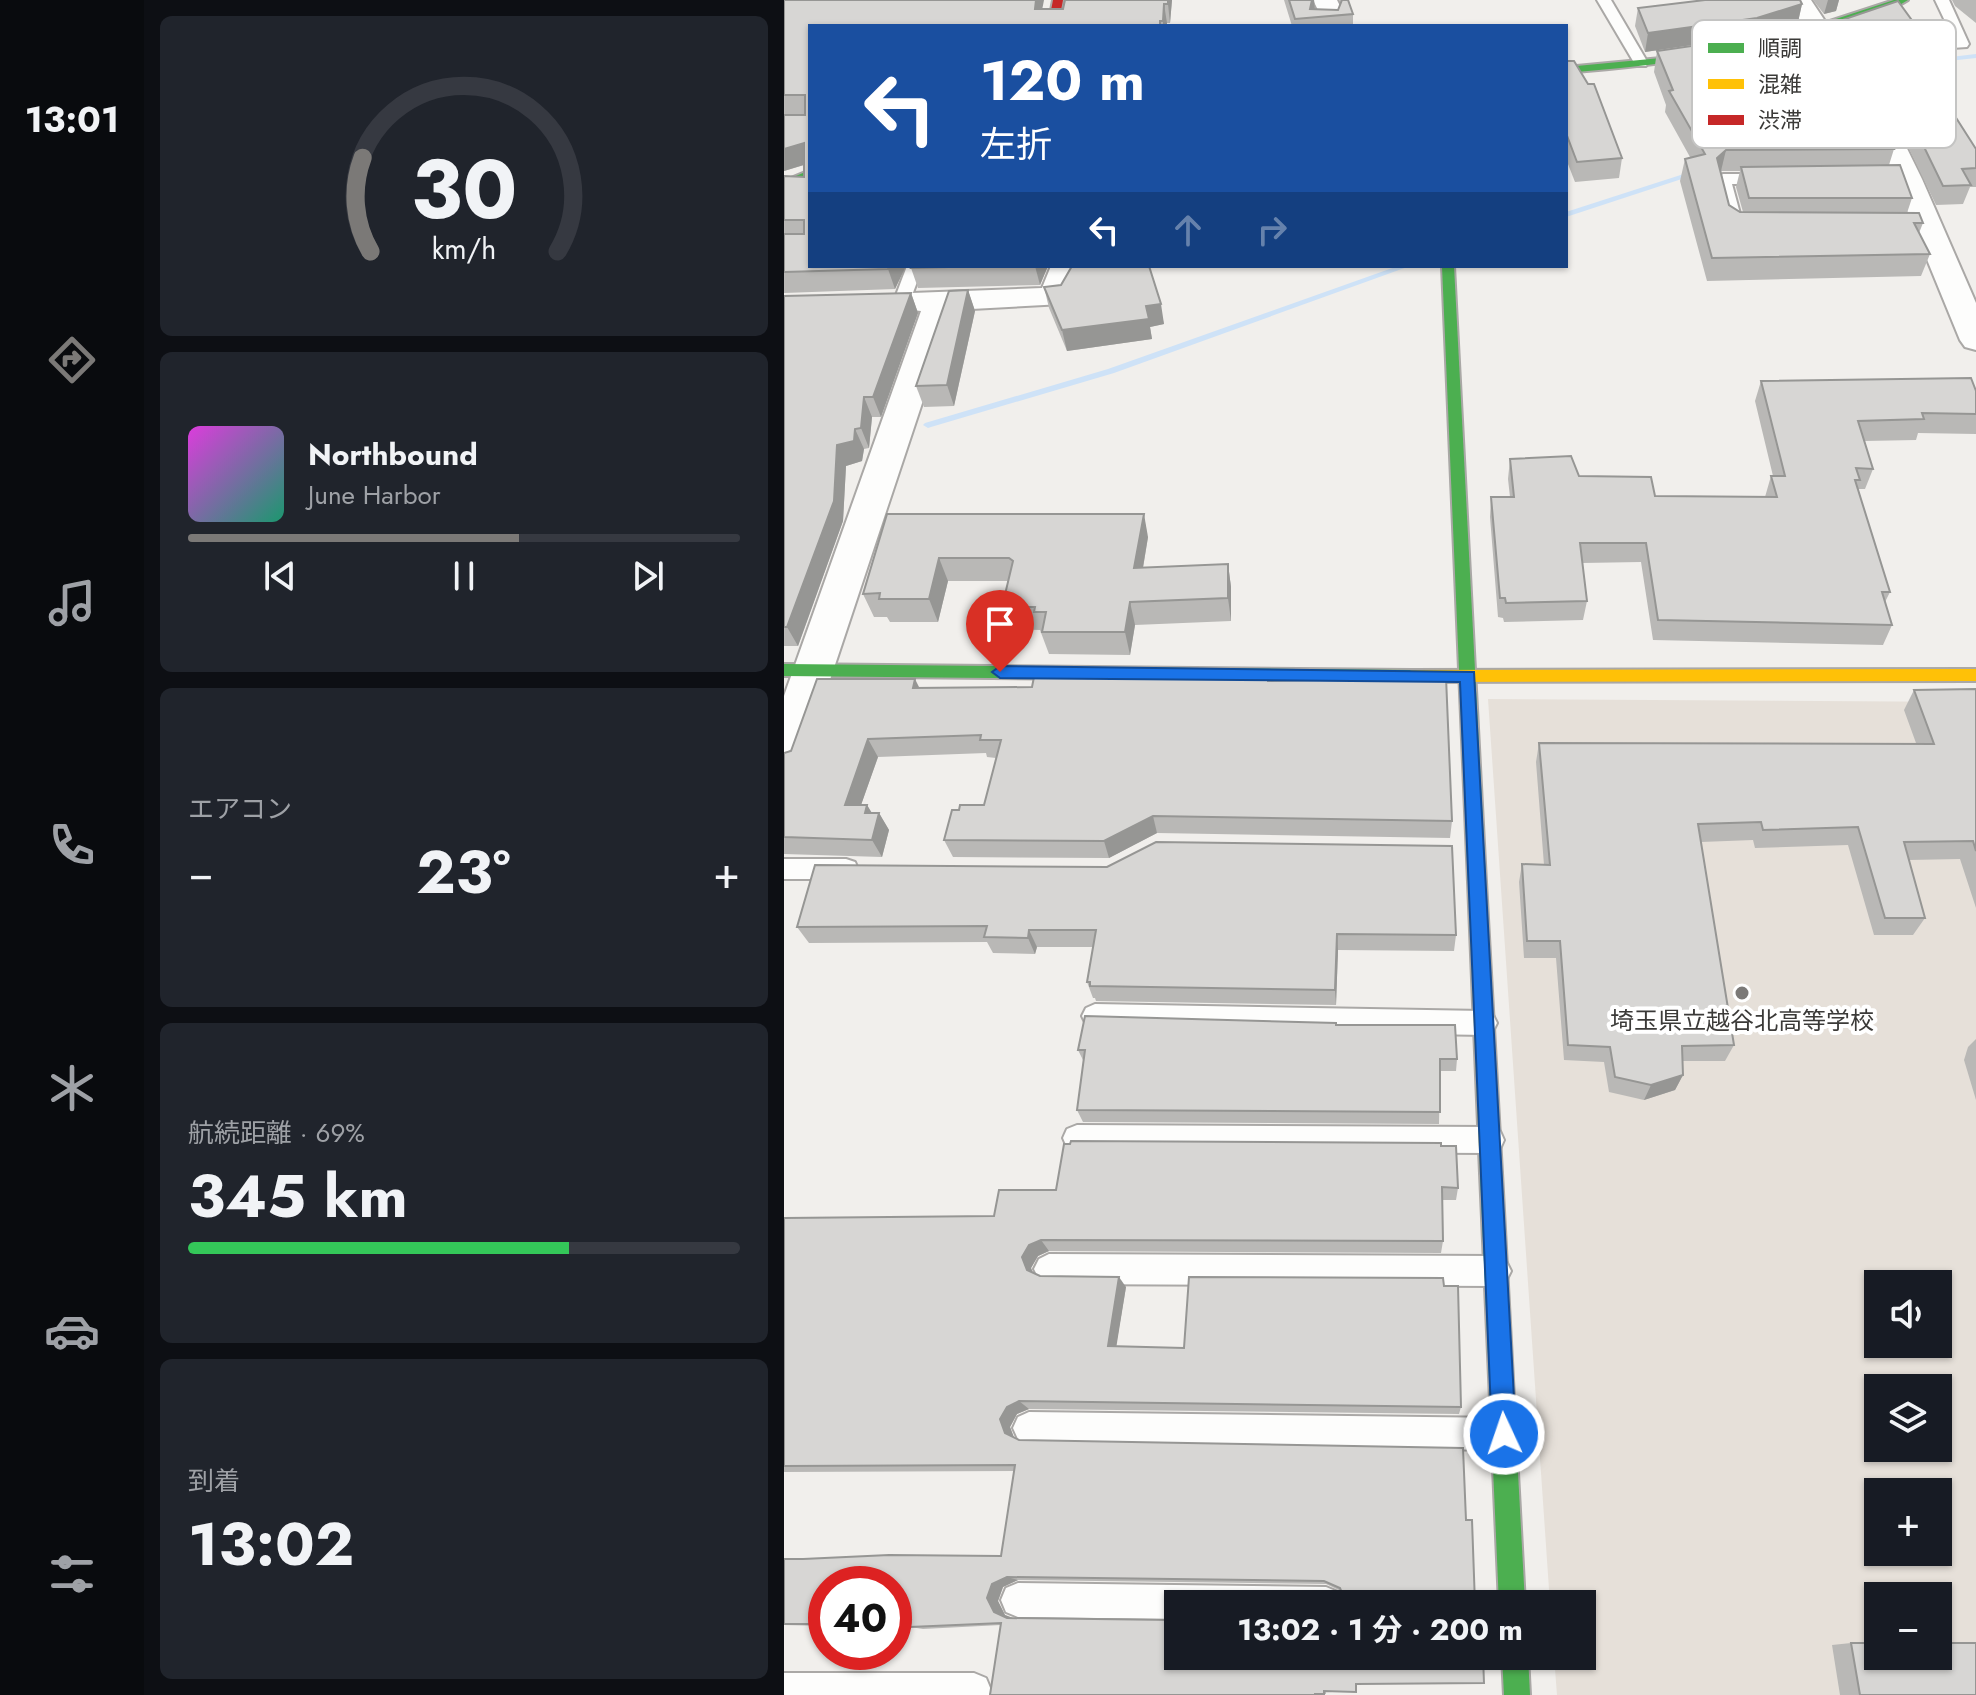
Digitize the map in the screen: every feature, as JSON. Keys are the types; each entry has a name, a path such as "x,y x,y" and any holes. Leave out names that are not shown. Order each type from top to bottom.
{"street":[{"path":"1053,24 1058,0"},
{"path":"1325,0 1330,10 1326,24"},
{"path":"1799,0 1812,20"},
{"path":"1844,20 1903,0"},
{"path":"1568,70 1692,55"},
{"path":"1888,148 1976,340"},
{"path":"784,187 808,174"},
{"path":"886,303 1052,297 1066,268"},
{"path":"1448,268 1511,1590"},
{"path":"784,755 798,670 916,378 940,302"},
{"path":"798,670 1468,676 1976,675"},
{"path":"1516,1670 1517,1695"}],"lane":[{"path":"1604,0 1641,63"},
{"path":"1942,0 1951,20"},
{"path":"1956,31 1962,44 1956,44"},
{"path":"1765,226 1735,226 1723,179 1785,179"},
{"path":"784,187 808,190"},
{"path":"886,303 913,268"},
{"path":"1444,851 1476,851"},
{"path":"784,869 862,869"},
{"path":"1095,1016 1484,1023"},
{"path":"1077,1138 1490,1140"},
{"path":"1049,1269 1496,1271"},
{"path":"1029,1428 1504,1434"},
{"path":"1018,1600 1164,1602"},
{"path":"784,1690 974,1690"}],"shaded area":[{"name":"埼玉県立越谷北高等学校","path":"1488,699 1976,702 1976,1695 1557,1695 1555,1670 1596,1670 1596,1590 1549,1590"}],"building":[{"path":"784,0 1036,0 1035,9 1063,9 1065,0 1168,0 1168,4 1164,4 1160,24 808,24 808,268 888,269 784,272 784,234 804,234 804,220 784,220 784,176 804,177 804,143 784,149 784,115 805,115 805,95 784,95"},
{"path":"1289,0 1312,0 1310,9 1338,10 1342,0 1348,0 1353,14 1295,19"},
{"path":"1705,0 1800,0 1802,4 1757,18 1692,20 1692,27 1648,33 1638,8"},
{"path":"1898,1 1912,20 1846,20"},
{"path":"1692,46 1692,131 1669,91 1673,90 1657,51"},
{"path":"1568,61 1574,61 1588,84 1594,84 1622,158 1577,162 1568,138"},
{"path":"1956,118 1976,149 1976,168 1962,169 1971,185 1943,186 1925,148 1956,148"},
{"path":"1702,148 1894,148 1726,150 1717,158 1729,205 1740,212 1919,213 1923,223 1914,223 1930,254 1712,258 1685,159 1705,154"},
{"path":"1900,165 1912,198 1749,198 1741,167"},
{"path":"1071,268 1150,268 1161,304 1146,306 1149,319 1062,330 1044,287 1061,285"},
{"path":"968,290 947,385 916,386 949,291"},
{"path":"911,293 873,397 864,397 861,428 855,429 854,441 837,445 834,501 787,627 784,627 784,296"},
{"path":"1971,378 1976,391 1976,414 1922,413 1924,419 1858,421 1873,469 1856,468 1860,480 1855,480 1890,592 1882,592 1892,625 1658,620 1646,543 1580,543 1587,601 1506,603 1505,598 1500,598 1491,497 1514,497 1510,459 1571,456 1579,476 1651,477 1655,496 1777,497 1771,476 1785,476 1761,381"},
{"path":"887,514 1144,514 1134,568 1228,564 1228,598 1130,602 1125,632 1042,632 1046,612 1034,612 1035,607 1002,607 1013,561 1009,558 939,558 929,599 879,599 880,593 863,594"},
{"path":"1035,672 1127,673 1126,676 1268,674 1268,681 1370,679 1371,675 1446,677 1452,821 1153,816 1104,841 944,840 952,810 959,810 960,805 984,805 1001,740 980,740 981,735 868,739 845,805 867,805 865,813 879,813 872,840 784,837 784,753 791,751 817,679 915,679 913,688 1032,687"},
{"path":"1976,689 1976,851 1973,841 1904,842 1925,918 1885,918 1858,827 1763,830 1761,822 1698,824 1734,1045 1682,1046 1683,1075 1651,1085 1615,1077 1610,1047 1568,1045 1560,941 1527,941 1522,864 1550,865 1539,743 1934,744 1914,690"},
{"path":"1156,842 1452,846 1456,935 1337,934 1335,990 1090,986 1087,982 1096,930 1029,930 1028,938 984,937 987,926 797,927 815,865 1107,867"},
{"path":"1085,1016 1336,1025 1455,1025 1457,1059 1440,1059 1440,1112 1077,1110 1085,1050 1078,1050"},
{"path":"1071,1141 1441,1143 1441,1146 1456,1146 1458,1188 1442,1187 1443,1241 1041,1240 1029,1245 1022,1257 1027,1270 1040,1276 1119,1277 1108,1346 1184,1348 1189,1277 1443,1278 1444,1286 1458,1286 1461,1407 1019,1401 1007,1407 1000,1419 1005,1433 1019,1440 1463,1448 1466,1520 1472,1520 1474,1590 1341,1590 1324,1581 1007,1577 992,1584 987,1598 994,1612 1007,1618 1164,1620 1164,1670 1484,1670 1484,1683 1356,1684 1356,1692 1324,1691 1324,1694 1315,1695 990,1695 1001,1623 912,1627 912,1566 808,1566 808,1624 784,1624 784,1559 889,1555 1001,1556 1015,1465 784,1466 784,1218 994,1216 999,1190 1056,1190 1064,1144"},
{"path":"1851,1643 1864,1643 1864,1670 1952,1670 1952,1643 1976,1643 1976,1695 1860,1695"}],"waterway":[{"path":"1956,58 1976,56"},
{"path":"1568,214 1696,173"},
{"path":"928,425 1111,371 1400,268"}],"traffic: fast":[{"path":"1844,20 1903,0"},
{"path":"1568,70 1692,57"},
{"path":"784,185 808,174"},
{"path":"1448,268 1477,882"},
{"path":"784,670 1411,676"},
{"path":"1491,1173 1511,1590"},
{"path":"1516,1670 1517,1695"}],"traffic: slow":[{"path":"1411,676 1976,675"},
{"path":"1477,882 1491,1173"}],"traffic: jam":[{"path":"1053,24 1058,0"}],"place":[{"name":"埼玉県立越谷北高等学校","path":"1742,993"}],"route":[{"path":"1000,672 1468,676 1504,1434"}]}
